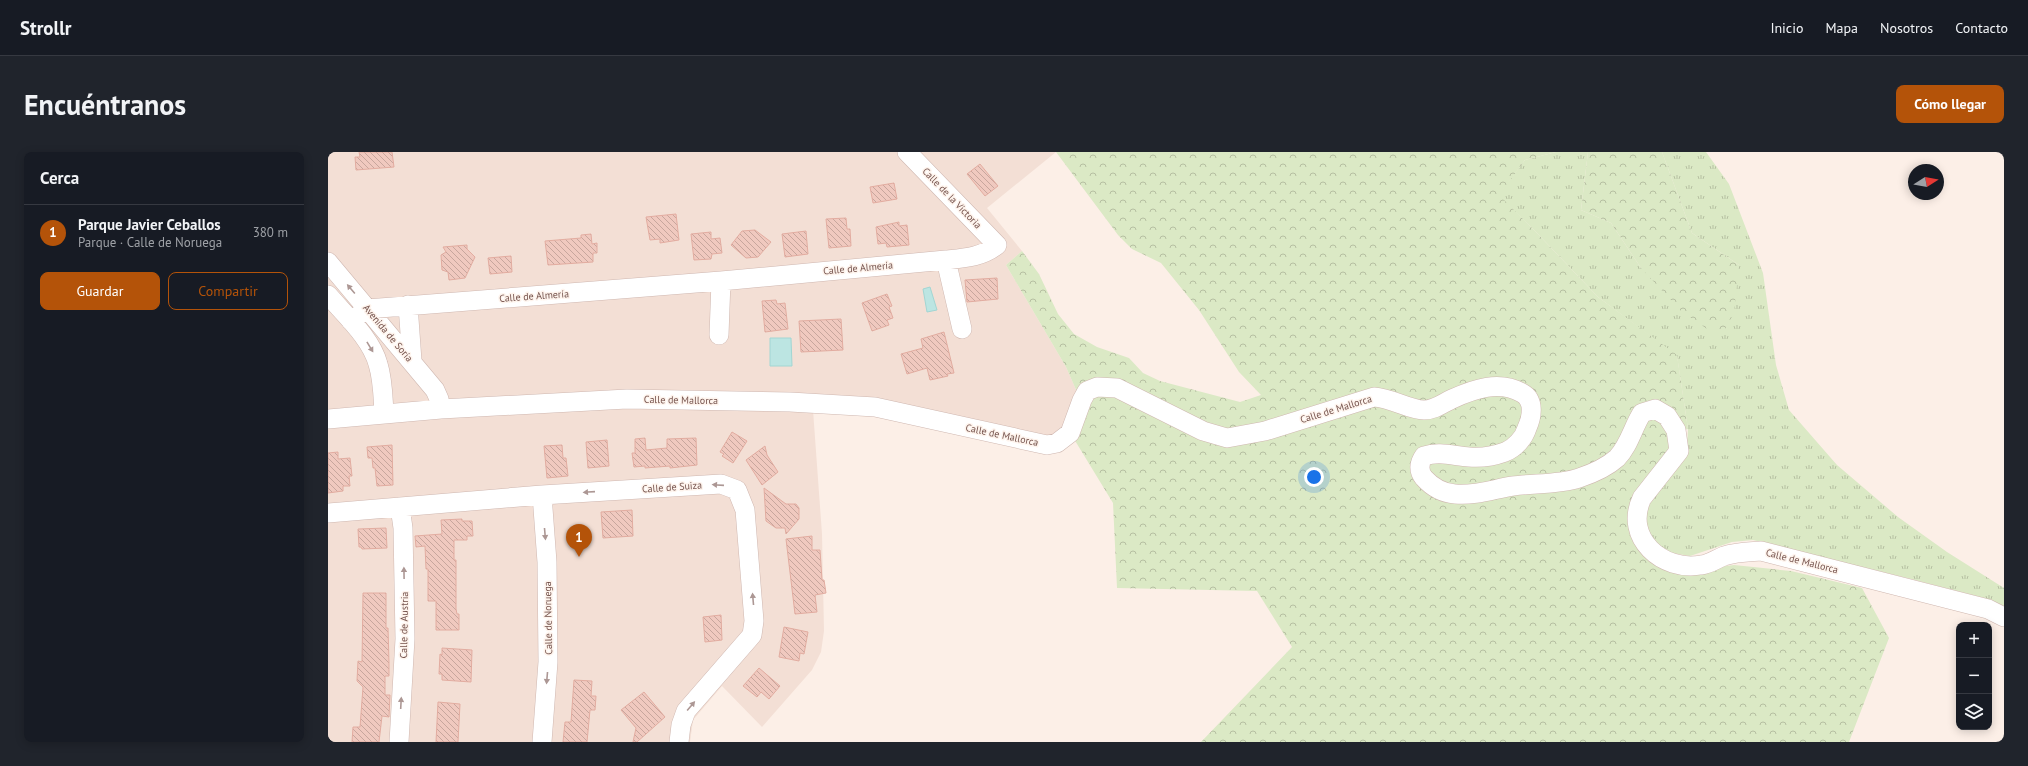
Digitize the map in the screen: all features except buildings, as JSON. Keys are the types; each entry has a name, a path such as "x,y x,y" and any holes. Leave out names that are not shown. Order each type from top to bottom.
{"street":[{"name":"Calle de la Victoria","path":"907,152 996,245"},
{"name":"Calle de Almería","path":"350,321 367,309 721,281 946,260 988,252 996,245"},
{"path":"946,260 962,329"},
{"name":"Avenida de Soria","path":"328,262 435,390 441,409"},
{"path":"719,336 721,281"},
{"path":"328,295 368,343 375,354 379,365 384,413"},
{"path":"408,305 409,343 412,362"},
{"name":"Calle de Mallorca","path":"328,419 441,409 627,399 836,404 875,407 1047,445 1057,443 1070,432 1087,391 1097,387 1117,388 1203,431 1227,438 1265,431 1374,397 1384,398 1424,410 1438,407 1478,389 1487,387 1508,388 1524,394 1532,409 1525,435 1507,452 1492,456 1470,457 1437,454 1424,456 1420,462 1420,470 1422,475 1433,487 1442,492 1472,494 1513,486 1577,479 1617,458 1625,447 1642,413 1655,409 1662,412 1672,422 1678,440 1678,451 1642,498 1638,506 1637,521 1639,535 1644,544 1661,558 1681,564 1702,565 1738,552 1761,551 1988,609 2004,617"},
{"name":"Calle de Suiza","path":"328,513 542,495 721,484 737,490 745,510 754,621 752,635 686,711 681,725 679,742"},
{"name":"Calle de Noruega","path":"542,495 547,562 548,654 542,742"},
{"name":"Calle de Austria","path":"398,742 405,639 403,528 400,507"}],"shaded area":[{"path":"328,152 1056,152 987,208 1022,251 1006,265 1066,367 1084,408 1074,439 813,410 822,534 824,631 821,652 812,670 762,727 722,686 693,720 690,742 328,742"}],"green space":[{"path":"1056,152 1556,152 1525,160 1499,195 1598,297 1677,355 1688,429 1672,434 1673,452 1633,517 1678,572 1734,565 1791,571 1862,588 1889,638 1849,742 1201,742 1292,647 1257,591 1117,588 1113,503 1074,439 1084,408 1066,367 1006,265 1022,251 1039,274 1058,314 1074,334 1097,347 1129,358 1143,373 1160,381 1240,402 1261,395 1239,372 1199,310 1161,263 1132,249 1118,235"},
{"path":"1556,152 1588,152 1581,210 1611,223 1641,268 1739,265 1692,233 1662,152 1706,152 1729,184 1763,273 1776,365 1789,410 1837,465 1898,517 1947,552 2004,588 2004,606 1984,598 1753,540 1732,542 1690,556 1672,553 1659,545 1649,534 1644,520 1645,507 1687,445 1688,429 1677,356 1598,297 1535,231 1498,195 1525,160"},
{"path":"1588,152 1662,152 1692,233 1739,265 1734,313 1720,338 1681,311 1641,268 1611,223 1581,210"}],"water":[{"path":"930,287 937,310 927,312 923,289"},
{"path":"770,338 791,338 792,366 770,366"}],"place":[{"name":"Parque Javier Ceballos","path":"579,557"}]}
